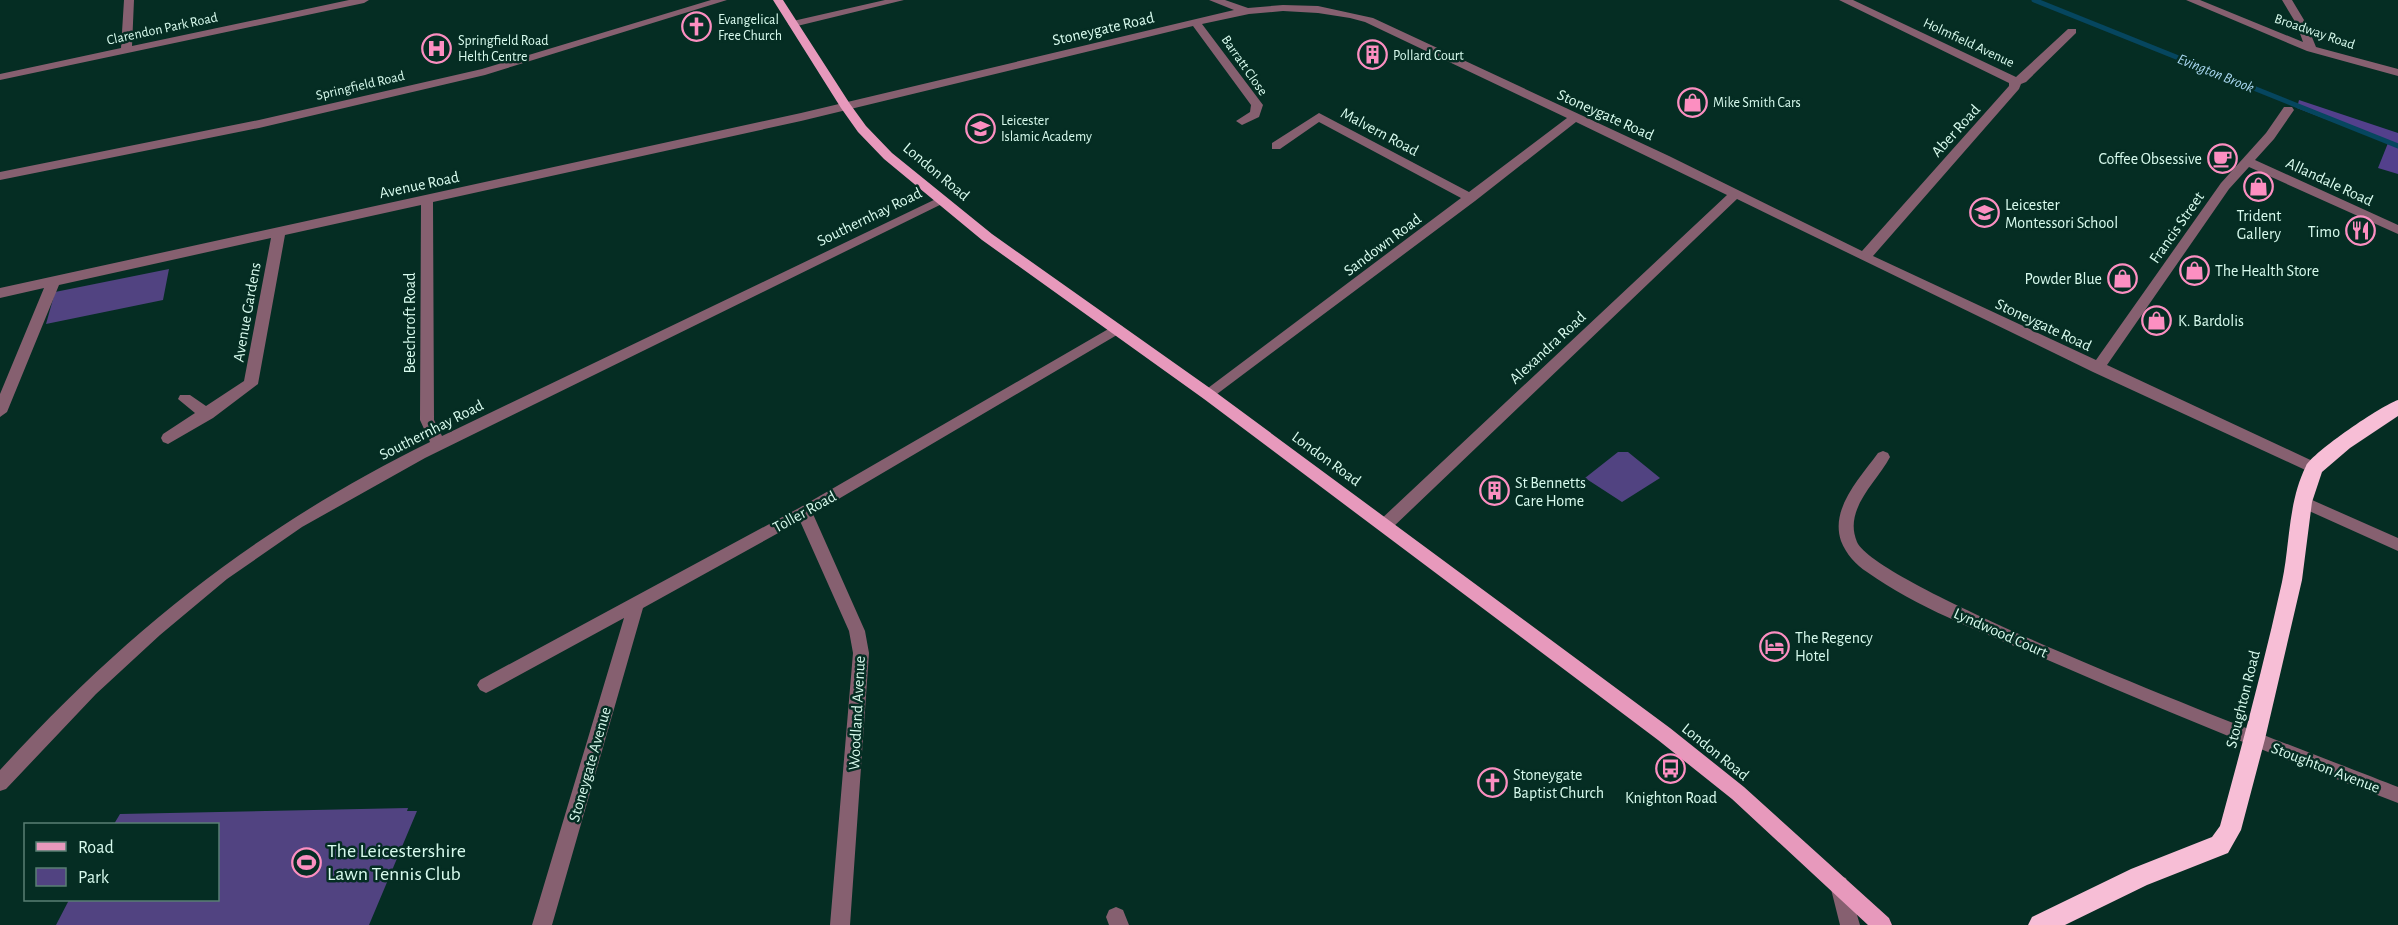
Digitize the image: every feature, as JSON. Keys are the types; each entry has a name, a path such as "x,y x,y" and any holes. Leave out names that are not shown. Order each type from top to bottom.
{"highway":[{"path":"2314,468 2344,443 2398,407"},
{"name":"Stoughton Road","path":"2040,925 2139,877 2220,845 2230,830 2292,580 2303,502 2314,468"}],"main road":[{"name":"London Road","path":"778,0 845,105 862,129 888,156 1046,281 1209,395 1664,734 1737,793 1882,925"}],"street":[{"path":"126,51 129,0"},
{"name":"Clarendon Park Road","path":"0,77 345,2 364,0"},
{"name":"Springfield Road","path":"0,176 259,124 485,72 722,0"},
{"path":"793,24 899,0"},
{"path":"1214,0 1247,11"},
{"name":"Holmfield Avenue","path":"1844,0 2015,81"},
{"name":"Broadway Road","path":"2191,0 2311,49 2398,73"},
{"path":"2287,0 2302,25 2311,49"},
{"name":"Stoneygate Road","path":"845,105 1247,11 1308,8 1332,10 1369,20 1665,159 1734,195 2098,368 2314,468"},
{"name":"Barratt Close","path":"1196,23 1257,105 1255,114 1242,121"},
{"name":"Aber Road","path":"1864,257 2015,87 2015,81 2022,80 2072,31"},
{"name":"Avenue Road","path":"0,293 845,105"},
{"name":"Francis Street","path":"2098,368 2238,168 2248,162 2289,110"},
{"name":"Malvern Road","path":"1276,146 1319,117 1470,198"},
{"name":"Sandown Road","path":"1209,395 1574,118"},
{"name":"Allandale Road","path":"2248,162 2398,230"},
{"name":"Alexandra Road","path":"1385,525 1734,195"},
{"name":"Beechcroft Road","path":"427,199 427,420 438,444"},
{"name":"Southernhay Road","path":"0,783 68,709 130,649 196,594 258,549 343,494 438,444 942,201"},
{"name":"Avenue Gardens","path":"168,438 251,384 279,231"},
{"path":"0,412 53,282"},
{"name":"Toller Road","path":"486,685 804,512 1117,329"},
{"path":"185,399 208,414"},
{"name":"Lyndwood Court","path":"1883,457 1849,507 1845,519 1850,543 1857,555 1872,567 1950,610 2127,688 2254,739"},
{"path":"2303,502 2398,546"},
{"name":"Woodland Avenue","path":"804,512 856,631 861,653 840,925"},
{"name":"Stoneygate Avenue","path":"542,925 636,604"},
{"name":"Stoughton Avenue","path":"2254,739 2398,795"},
{"path":"1839,885 1850,925"}],"green space":[{"path":"169,269 163,300 46,324 55,292"},
{"path":"1618,452 1628,452 1660,478 1622,502 1585,478"},
{"name":"The Leicestershire Lawn Tennis Club","path":"408,808 407,811 417,811 369,925 56,925 68,901 219,901 219,823 115,823 120,814"}],"shaded area":[{"path":"2299,100 2398,133 2398,174 2378,168 2388,143 2297,108"}],"waterway":[{"name":"Evington Brook","path":"2034,0 2398,146"}],"place":[{"name":"Evangelical Free Church","path":"697,27"},
{"name":"Springfield Road Helth Centre","path":"437,48"},
{"name":"Pollard Court","path":"1372,55"},
{"name":"Mike Smith Cars","path":"1692,102"},
{"name":"Leicester Islamic Academy","path":"980,128"},
{"name":"Coffee Obsessive","path":"2223,158"},
{"name":"Trident Gallery","path":"2259,187"},
{"name":"Leicester Montessori School","path":"1984,213"},
{"name":"Timo","path":"2361,231"},
{"name":"The Health Store","path":"2194,270"},
{"name":"Powder Blue","path":"2123,278"},
{"name":"K. Bardolis","path":"2157,320"},
{"name":"St Bennetts Care Home","path":"1494,491"},
{"name":"The Regency Hotel","path":"1774,646"},
{"name":"Knighton Road","path":"1671,769"},
{"name":"Stoneygate Baptist Church","path":"1492,783"},
{"name":"The Leicestershire Lawn Tennis Club","path":"306,862"}]}
